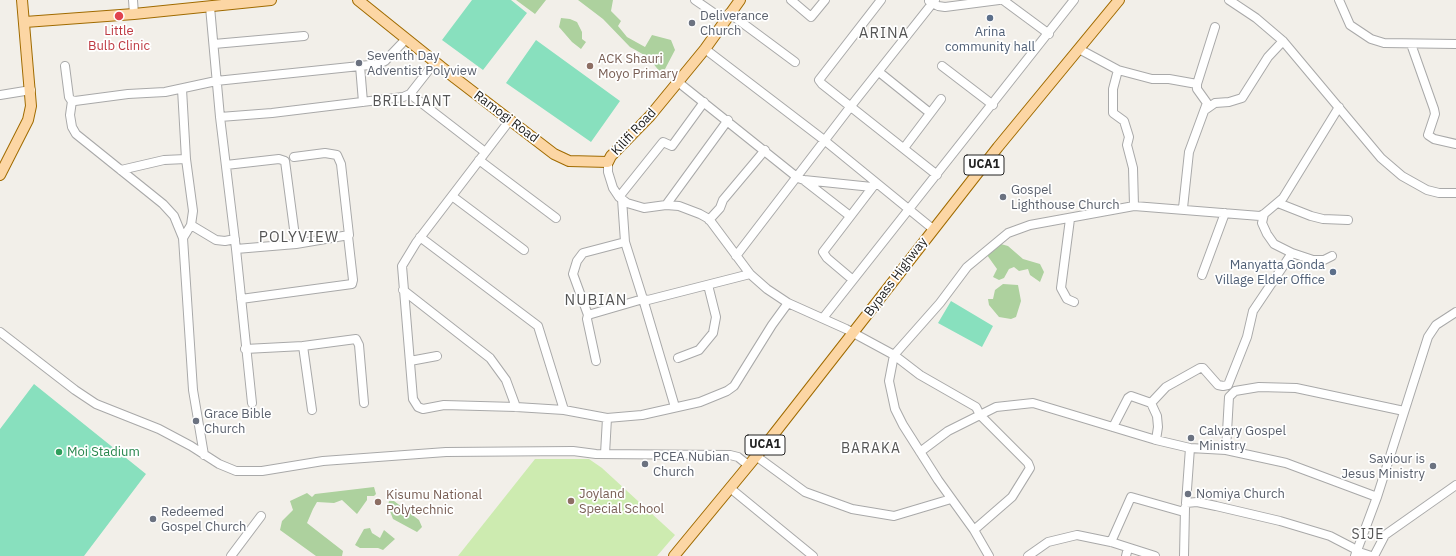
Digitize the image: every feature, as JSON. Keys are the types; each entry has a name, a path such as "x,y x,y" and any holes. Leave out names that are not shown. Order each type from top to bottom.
{"main road":[{"path":"0,175 28,120 31,106 31,90 22,0"},
{"path":"25,22 134,14 271,0"},
{"name":"Ramogi Road","path":"358,0 435,62 560,158 569,161 608,162"},
{"name":"Kilifi Road","path":"608,162 611,156 650,116 705,49 740,0"},
{"name":"Bypass Highway","path":"674,556 756,456 998,147 1119,0"}],"street":[{"path":"133,0 134,14"},
{"path":"696,0 727,17 795,62"},
{"path":"794,1 811,16 825,0"},
{"path":"881,0 819,80 822,84 937,175"},
{"path":"736,256 796,176 879,72 932,1 945,7 1000,0"},
{"path":"1003,0 1049,34"},
{"path":"823,318 993,105 1074,0"},
{"path":"1229,0 1256,18 1283,41 1381,158 1402,176 1428,190 1439,193 1456,193"},
{"path":"1339,0 1348,23 1356,31 1371,39 1384,43 1456,44"},
{"path":"210,7 216,81 235,239 245,349 252,403"},
{"path":"1183,208 1189,152 1207,104 1197,89 1197,84 1215,28"},
{"path":"214,44 304,36"},
{"path":"72,101 182,89 216,81 360,66 382,62 406,39"},
{"path":"1205,110 1215,103 1229,102 1242,98 1268,57 1283,41"},
{"path":"1411,44 1435,114 1428,135 1434,139 1456,144"},
{"path":"705,49 824,140 874,185 909,209 933,229"},
{"path":"1079,49 1118,70 1152,79 1169,79 1197,84"},
{"path":"220,117 272,113 363,102 410,94 435,62"},
{"path":"65,66 69,97 72,101 70,115 72,127 76,134 169,210 174,216 183,238 193,390 204,455"},
{"path":"360,66 363,102"},
{"path":"942,66 993,105"},
{"path":"1118,70 1113,89 1113,113 1124,121 1129,137 1127,145 1133,168 1134,206"},
{"path":"879,72 930,113"},
{"path":"678,82 728,120 796,176 804,180 850,216"},
{"path":"182,89 186,159 193,210 191,225 183,238"},
{"path":"0,95 31,90"},
{"path":"410,94 485,152"},
{"path":"904,148 941,100"},
{"path":"675,407 664,365 625,242 621,198 663,142 672,146 704,102"},
{"path":"989,556 974,530 951,499 903,425 891,394 888,381 894,355 940,303 967,267 1008,233 1030,225 1070,219 1134,206 1183,208 1260,216 1264,214 1278,203 1299,173 1339,107"},
{"path":"510,120 420,237 402,266 413,399 418,407 423,409 444,405 516,407 564,410 606,418 637,416 713,398 732,388 772,325 788,303"},
{"path":"666,205 728,120"},
{"path":"709,220 765,150"},
{"path":"241,299 352,284 353,280 341,164 337,155 325,153 294,157"},
{"path":"121,170 164,160 186,159"},
{"path":"226,165 279,159 285,161 296,244"},
{"path":"479,160 556,218"},
{"name":"Kilifi Road","path":"608,162 608,172 613,188 621,198"},
{"path":"804,180 874,185"},
{"path":"853,280 827,258 823,252 874,185"},
{"path":"452,196 524,250"},
{"path":"621,198 634,206 644,208 666,205 690,209 709,220 750,274 788,303 823,318 894,355 920,375 973,404 980,415 1028,463 1030,468 1012,497 974,530"},
{"path":"1278,203 1323,219 1348,220"},
{"path":"1202,276 1225,213"},
{"path":"1264,214 1262,223 1266,234 1274,244 1292,254 1318,260 1332,256"},
{"path":"1070,219 1062,288 1067,299 1074,302"},
{"path":"191,225 216,240 225,241 235,239"},
{"path":"236,249 296,244 348,236"},
{"path":"420,237 538,326 541,330 564,410"},
{"path":"596,361 588,315 573,274 577,261 583,253 625,242"},
{"path":"1151,403 1166,387 1200,368 1203,368 1218,384 1228,384 1247,337 1253,311 1292,254"},
{"path":"588,315 643,299 648,300 750,274"},
{"path":"678,358 698,350 713,333 716,317 708,285"},
{"path":"403,290 490,358 506,380 516,407"},
{"path":"1356,552 1377,497 1431,330 1441,320 1456,312"},
{"path":"0,332 75,390 96,404 159,429 228,468 246,472 323,461 446,452 572,451 605,454 730,455 738,457 748,465"},
{"path":"245,349 303,346 356,339 359,345 364,403"},
{"path":"303,346 312,410"},
{"path":"410,361 437,356"},
{"path":"1226,450 1229,396 1235,391 1259,387 1296,388 1404,411"},
{"path":"1113,428 1129,397 1151,403 1157,416 1158,427 1156,440"},
{"path":"920,452 948,431 980,415 1001,406 1033,403 1156,440 1190,448 1226,450 1286,463 1377,497"},
{"path":"605,454 606,418"},
{"path":"1184,556 1184,512 1190,448"},
{"path":"756,456 805,492 852,509 894,516 951,499"},
{"path":"1186,503 1197,502 1280,521 1330,536 1356,552 1372,556 1385,535 1456,485"},
{"path":"730,488 813,556"},
{"path":"1112,542 1130,496 1184,512"},
{"path":"231,556 261,516"},
{"path":"1028,556 1048,542 1077,534 1112,542 1127,552 1155,556"}],"green space":[{"path":"472,0 511,0 527,13 483,70 442,40"},
{"path":"516,0 546,0 535,14"},
{"path":"578,0 613,0 611,11 621,21 618,26 627,37 645,47 652,35 671,40 675,50 664,71 660,72 648,57 630,47 603,19"},
{"path":"561,18 570,19 577,22 582,32 582,39 586,42 581,49 572,42 559,27"},
{"path":"536,40 620,101 591,142 506,83"},
{"path":"997,243 1008,246 1023,259 1040,264 1044,272 1040,282 1030,275 1028,269 1019,271 1014,267 1009,269 1004,278 999,280 993,277 997,269 987,255 991,248"},
{"path":"1003,284 1018,285 1021,301 1016,317 1011,319 999,317 989,305 988,299 993,299 995,290"},
{"path":"951,301 993,326 982,347 938,323"},
{"name":"Moi Stadium","path":"34,384 146,474 84,556 0,556 0,429"},
{"name":"Joyland Special School","path":"535,459 589,459 602,468 675,535 657,556 458,556"},
{"path":"374,487 376,494 374,496 367,496 367,500 357,514 342,500 334,503 317,502 313,509 307,523 343,551 342,556 316,556 280,530 282,521 293,510 290,501 307,493 312,497 315,494"},
{"path":"389,501 394,501 419,520 422,527 417,532 393,519 388,506"},
{"path":"370,528 372,533 380,538 384,530 395,539 383,550 378,548 360,548 355,545 364,529"}],"place":[{"name":"Little Bulb Clinic","path":"119,16"},
{"name":"Arina community hall","path":"990,18"},
{"name":"Deliverance Church","path":"692,23"},
{"name":"Seventh Day Adventist Polyview","path":"359,63"},
{"name":"ACK Shauri Moyo Primary","path":"590,66"},
{"name":"Gospel Lighthouse Church","path":"1003,197"},
{"name":"Manyatta Gonda Village Elder Office","path":"1333,272"},
{"name":"Grace Bible Church","path":"196,421"},
{"name":"Calvary Gospel Ministry","path":"1191,438"},
{"name":"Moi Stadium","path":"59,452"},
{"name":"PCEA Nubian Church","path":"645,464"},
{"name":"Saviour is Jesus Ministry","path":"1433,466"},
{"name":"Nomiya Church","path":"1188,494"},
{"name":"Joyland Special School","path":"571,501"},
{"name":"Kisumu National Polytechnic","path":"378,502"},
{"name":"Redeemed Gospel Church","path":"153,519"}],"district":[{"name":"ARINA","path":"884,34"},
{"name":"BRILLIANT","path":"412,102"},
{"name":"POLYVIEW","path":"299,238"},
{"name":"NUBIAN","path":"596,301"},
{"name":"BARAKA","path":"871,449"},
{"name":"SIJE","path":"1368,535"}]}
